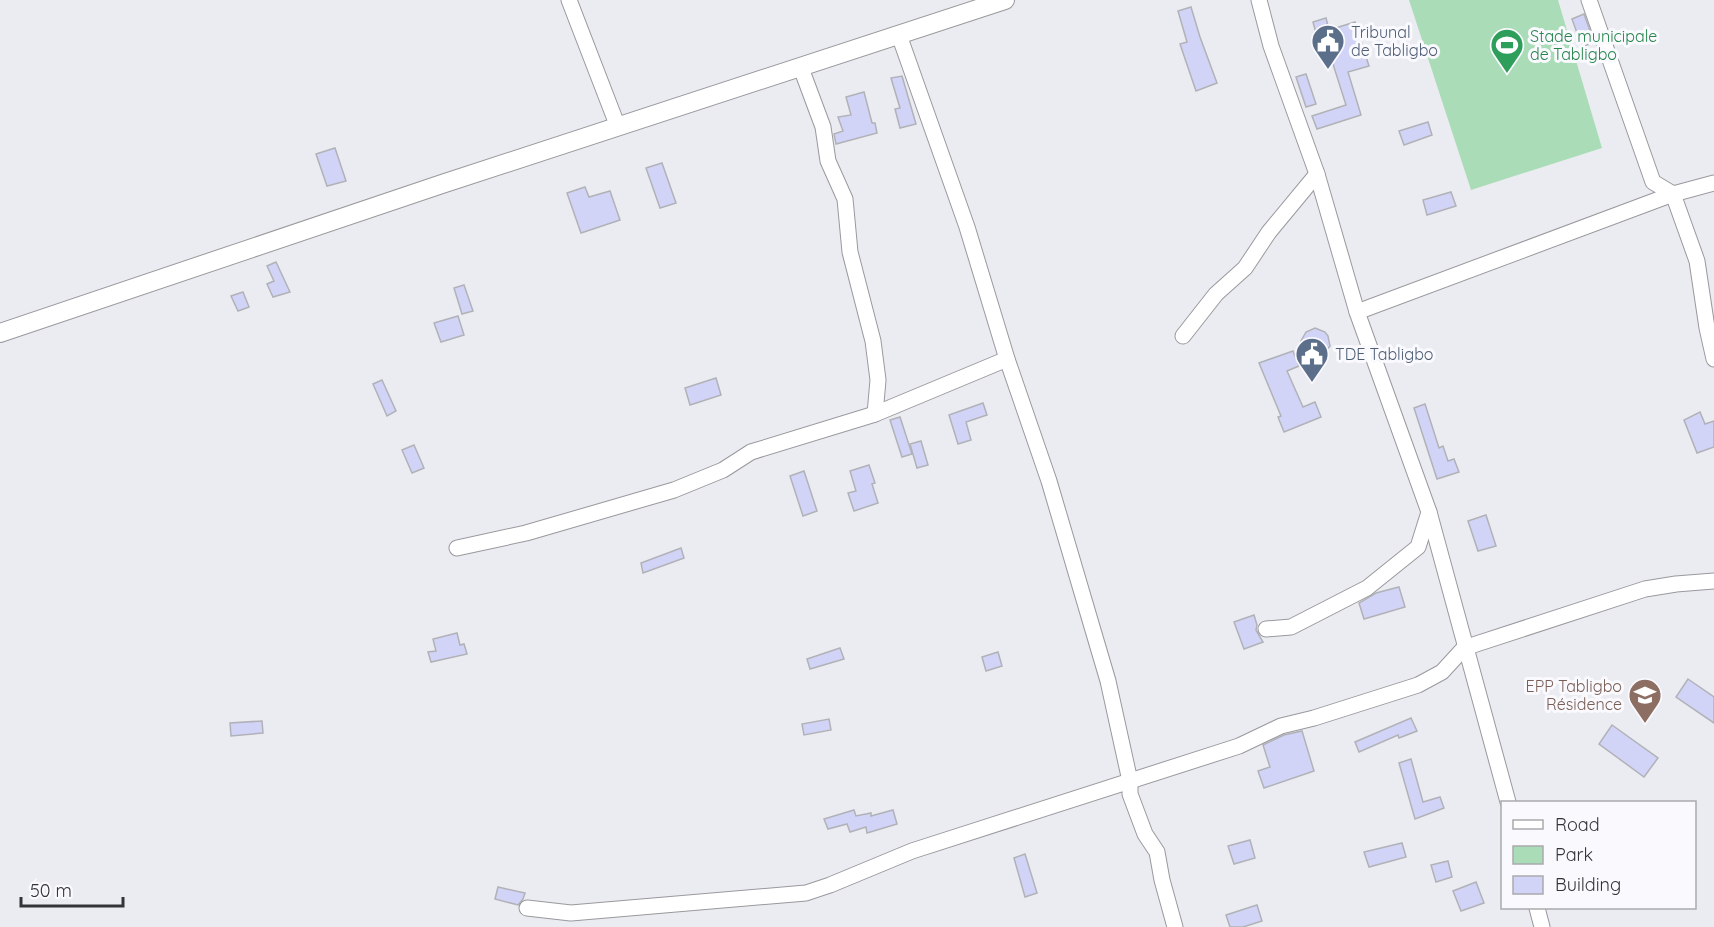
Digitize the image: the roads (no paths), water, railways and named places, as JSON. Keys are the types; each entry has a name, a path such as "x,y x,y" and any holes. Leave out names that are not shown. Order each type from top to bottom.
{"street":[{"path":"569,0 618,127"},
{"path":"0,333 1005,0"},
{"path":"1259,0 1270,46 1317,174 1357,312 1429,512 1464,648 1508,801"},
{"path":"1589,0 1653,182 1673,194 1696,261 1714,359"},
{"path":"899,35 967,227 1007,359 1049,481 1108,681 1130,781 1130,794 1144,834 1157,852 1175,927"},
{"path":"801,68 823,127 828,161 846,199 850,252 873,341 878,380 875,414"},
{"path":"1183,336 1216,294 1245,268 1269,232 1317,174"},
{"path":"1357,312 1673,194 1714,183"},
{"path":"457,548 526,533 674,490 723,470 751,452 875,414 1007,359"},
{"path":"1266,629 1291,627 1367,588 1418,547 1429,512"},
{"path":"527,908 572,913 806,893 912,851 1239,746 1281,726 1418,685 1442,672 1464,648 1645,589 1714,581"},
{"path":"1537,909 1542,927"}],"place":[{"name":"Tribunal de Tabligbo","path":"1328,70"},
{"name":"Stade municipale de Tabligbo","path":"1507,74"},
{"name":"TDE Tabligbo","path":"1312,383"},
{"name":"EPP Tabligbo Résidence","path":"1645,724"}]}
